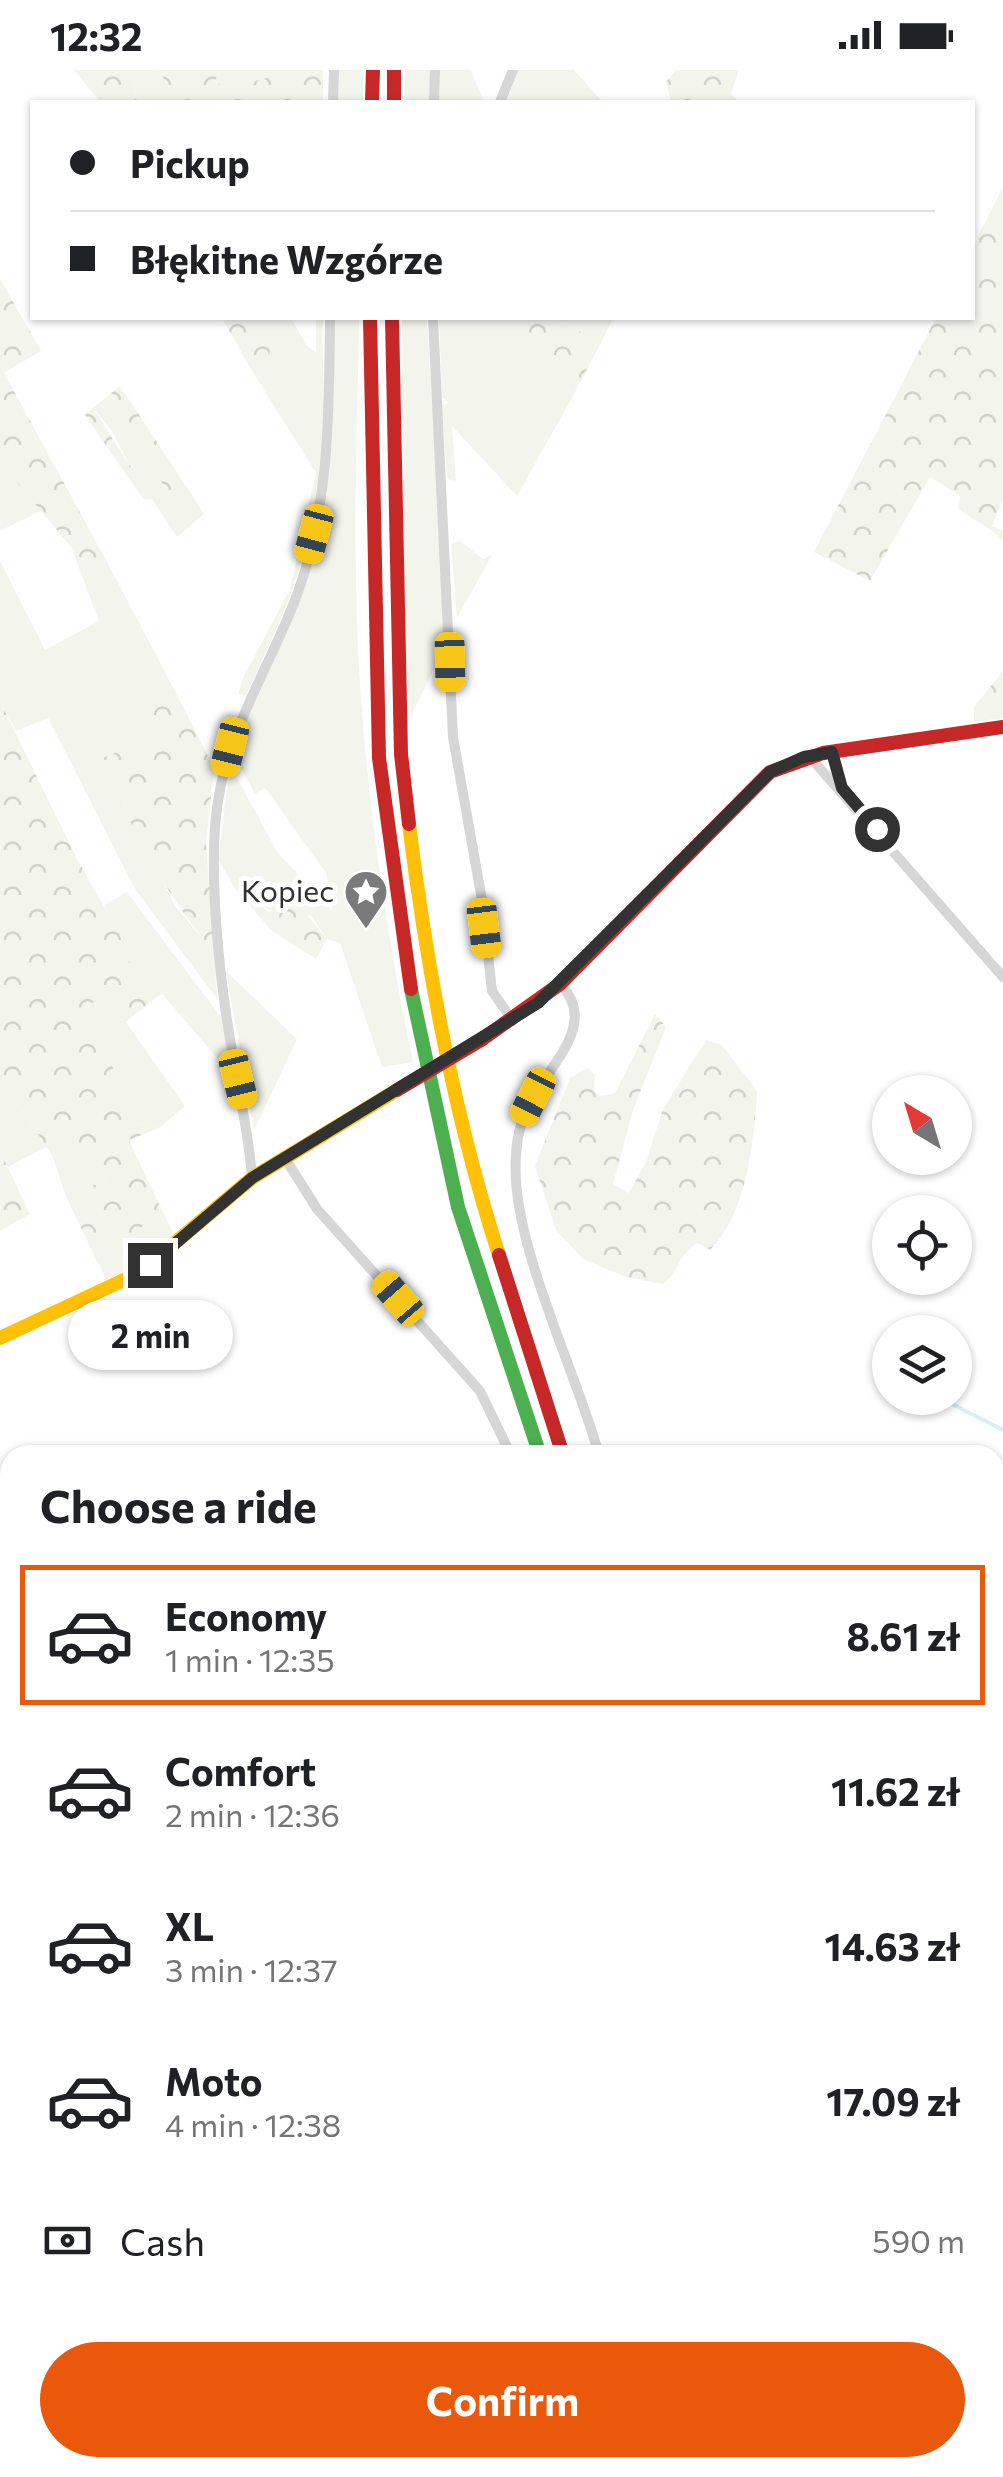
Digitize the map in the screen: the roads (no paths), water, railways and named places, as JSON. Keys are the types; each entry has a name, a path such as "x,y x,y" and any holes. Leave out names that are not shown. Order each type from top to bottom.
{"main road":[{"path":"372,100 373,70"},
{"path":"394,70 394,100"},
{"path":"370,320 379,758 395,895 435,1111 458,1207 537,1445"},
{"path":"392,320 401,754 422,931 473,1176 560,1445"},
{"path":"0,1338 139,1273 252,1178 512,1021 560,984 756,784 782,765 814,755 1003,726"}],"street":[{"path":"334,70 334,100"},
{"path":"434,100 435,70"},
{"path":"501,100 513,70"},
{"path":"252,1178 247,1113 232,1056 223,985 217,808 230,747 296,596 314,534 328,462 330,320"},
{"path":"433,320 453,737 482,900 492,991 512,1021"},
{"path":"832,752 842,788"},
{"path":"814,755 818,765 1003,977"},
{"path":"560,984 575,1004 574,1029 520,1124 516,1173 529,1240 559,1342 574,1373 596,1445"},
{"path":"285,1158 317,1209 480,1391 506,1445"}],"waterway":[{"path":"972,1414 1003,1430"}],"place":[{"name":"Kopiec","path":"366,930"}]}
